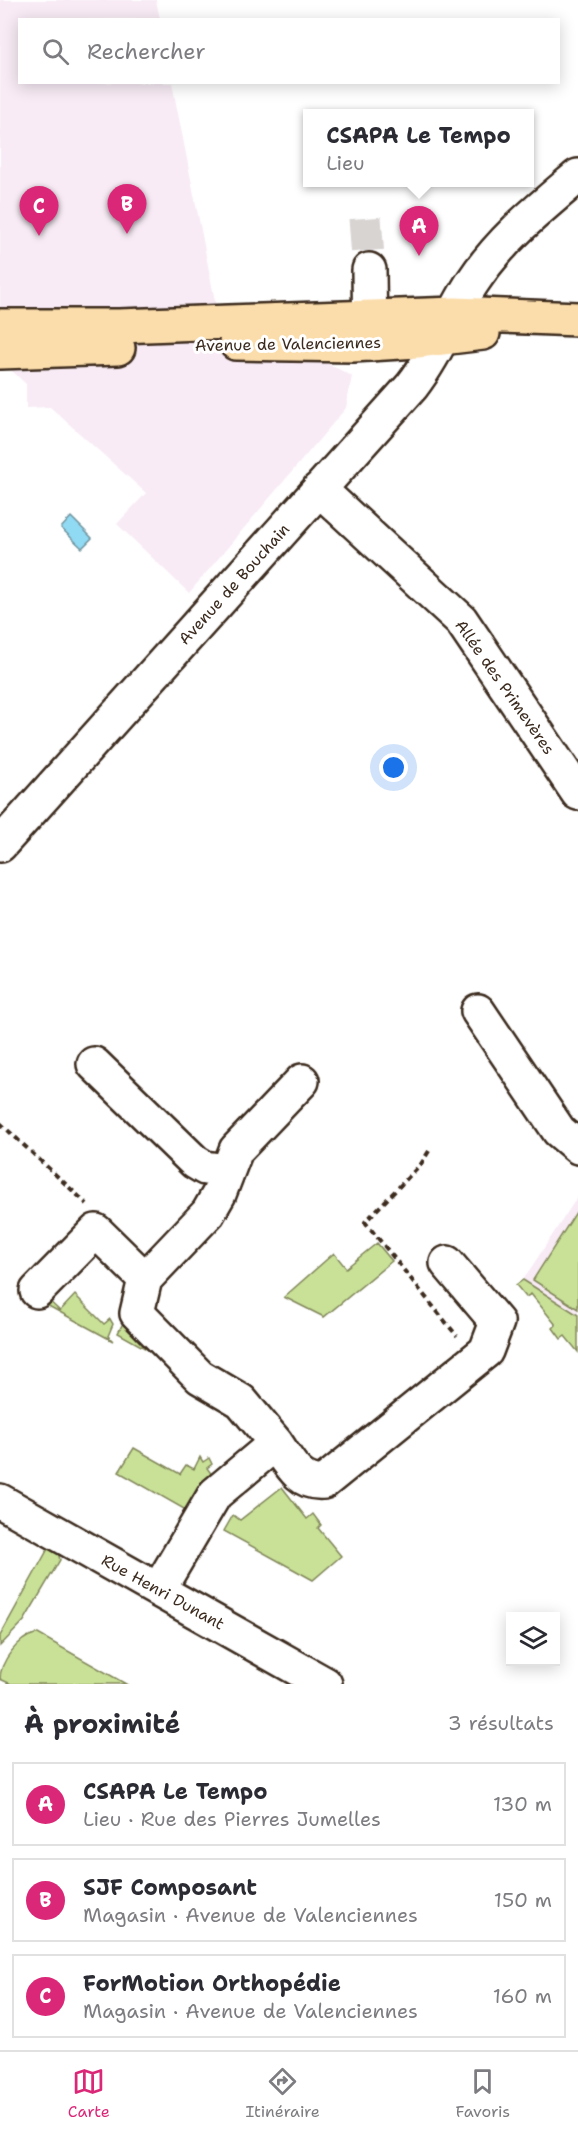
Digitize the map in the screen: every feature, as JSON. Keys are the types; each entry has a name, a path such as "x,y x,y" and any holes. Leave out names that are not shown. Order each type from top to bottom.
{"main road":[{"name":"Avenue de Valenciennes","path":"0,326 370,331 576,319"},
{"name":"Avenue de Valenciennes","path":"0,352 256,342 301,346 370,331"}],"street":[{"name":"Avenue de Bouchain","path":"0,845 412,386 449,326 470,286 501,244 578,176"},
{"path":"369,270 370,331"},
{"name":"Allée des Primevères","path":"319,489 461,621 578,793"},
{"path":"478,1011 559,1131 578,1147"},
{"path":"94,1064 195,1162 205,1168 227,1171"},
{"path":"302,1081 236,1150 219,1194 208,1214 145,1279 137,1313 200,1377 241,1401 276,1443 300,1477 312,1484 324,1482 486,1351 497,1322 447,1263"},
{"path":"37,1291 96,1231 145,1279"},
{"path":"159,1589 215,1494 276,1443"},
{"name":"Rue Henri Dunant","path":"0,1501 325,1684"}],"path":[{"path":"0,1123 113,1229 104,1239"},
{"path":"429,1151 421,1164 365,1222 461,1340 459,1359 466,1368"}],"shaded area":[{"path":"0,0 156,0 160,18 18,18 18,84 172,84 216,306 352,376 346,408 189,593 117,524 146,493 50,407 26,408 26,384 0,360"},
{"path":"578,1196 578,1315 523,1280"}],"green space":[{"path":"578,1209 578,1309 533,1280"},
{"path":"377,1243 392,1261 324,1317 284,1297 334,1253 346,1268"},
{"path":"523,1280 578,1315 578,1352 565,1336 561,1339 553,1328 556,1325 531,1294 526,1297 516,1285"},
{"path":"75,1295 104,1324 110,1319 113,1324 108,1336 113,1341 43,1303 47,1299 60,1311"},
{"path":"126,1317 175,1365 118,1333"},
{"path":"134,1448 180,1474 186,1465 194,1469 200,1457 203,1462 209,1458 212,1464 207,1468 215,1479 190,1515 185,1512 186,1510 119,1472"},
{"path":"282,1487 307,1519 313,1514 321,1525 318,1528 341,1556 313,1580 224,1531 233,1515 240,1520"},
{"path":"49,1547 58,1552 60,1560 24,1621 0,1646 0,1636"},
{"path":"35,1634 126,1684 11,1684 0,1679 3,1665 11,1652 22,1640"}],"water":[{"path":"71,517 92,538 82,548 61,528"}],"tunnel":[{"path":"365,218 369,270"}],"place":[{"name":"SJF Composant","path":"127,234"},
{"name":"ForMotion Orthopédie","path":"39,236"},
{"name":"CSAPA Le Tempo","path":"419,256"}]}
